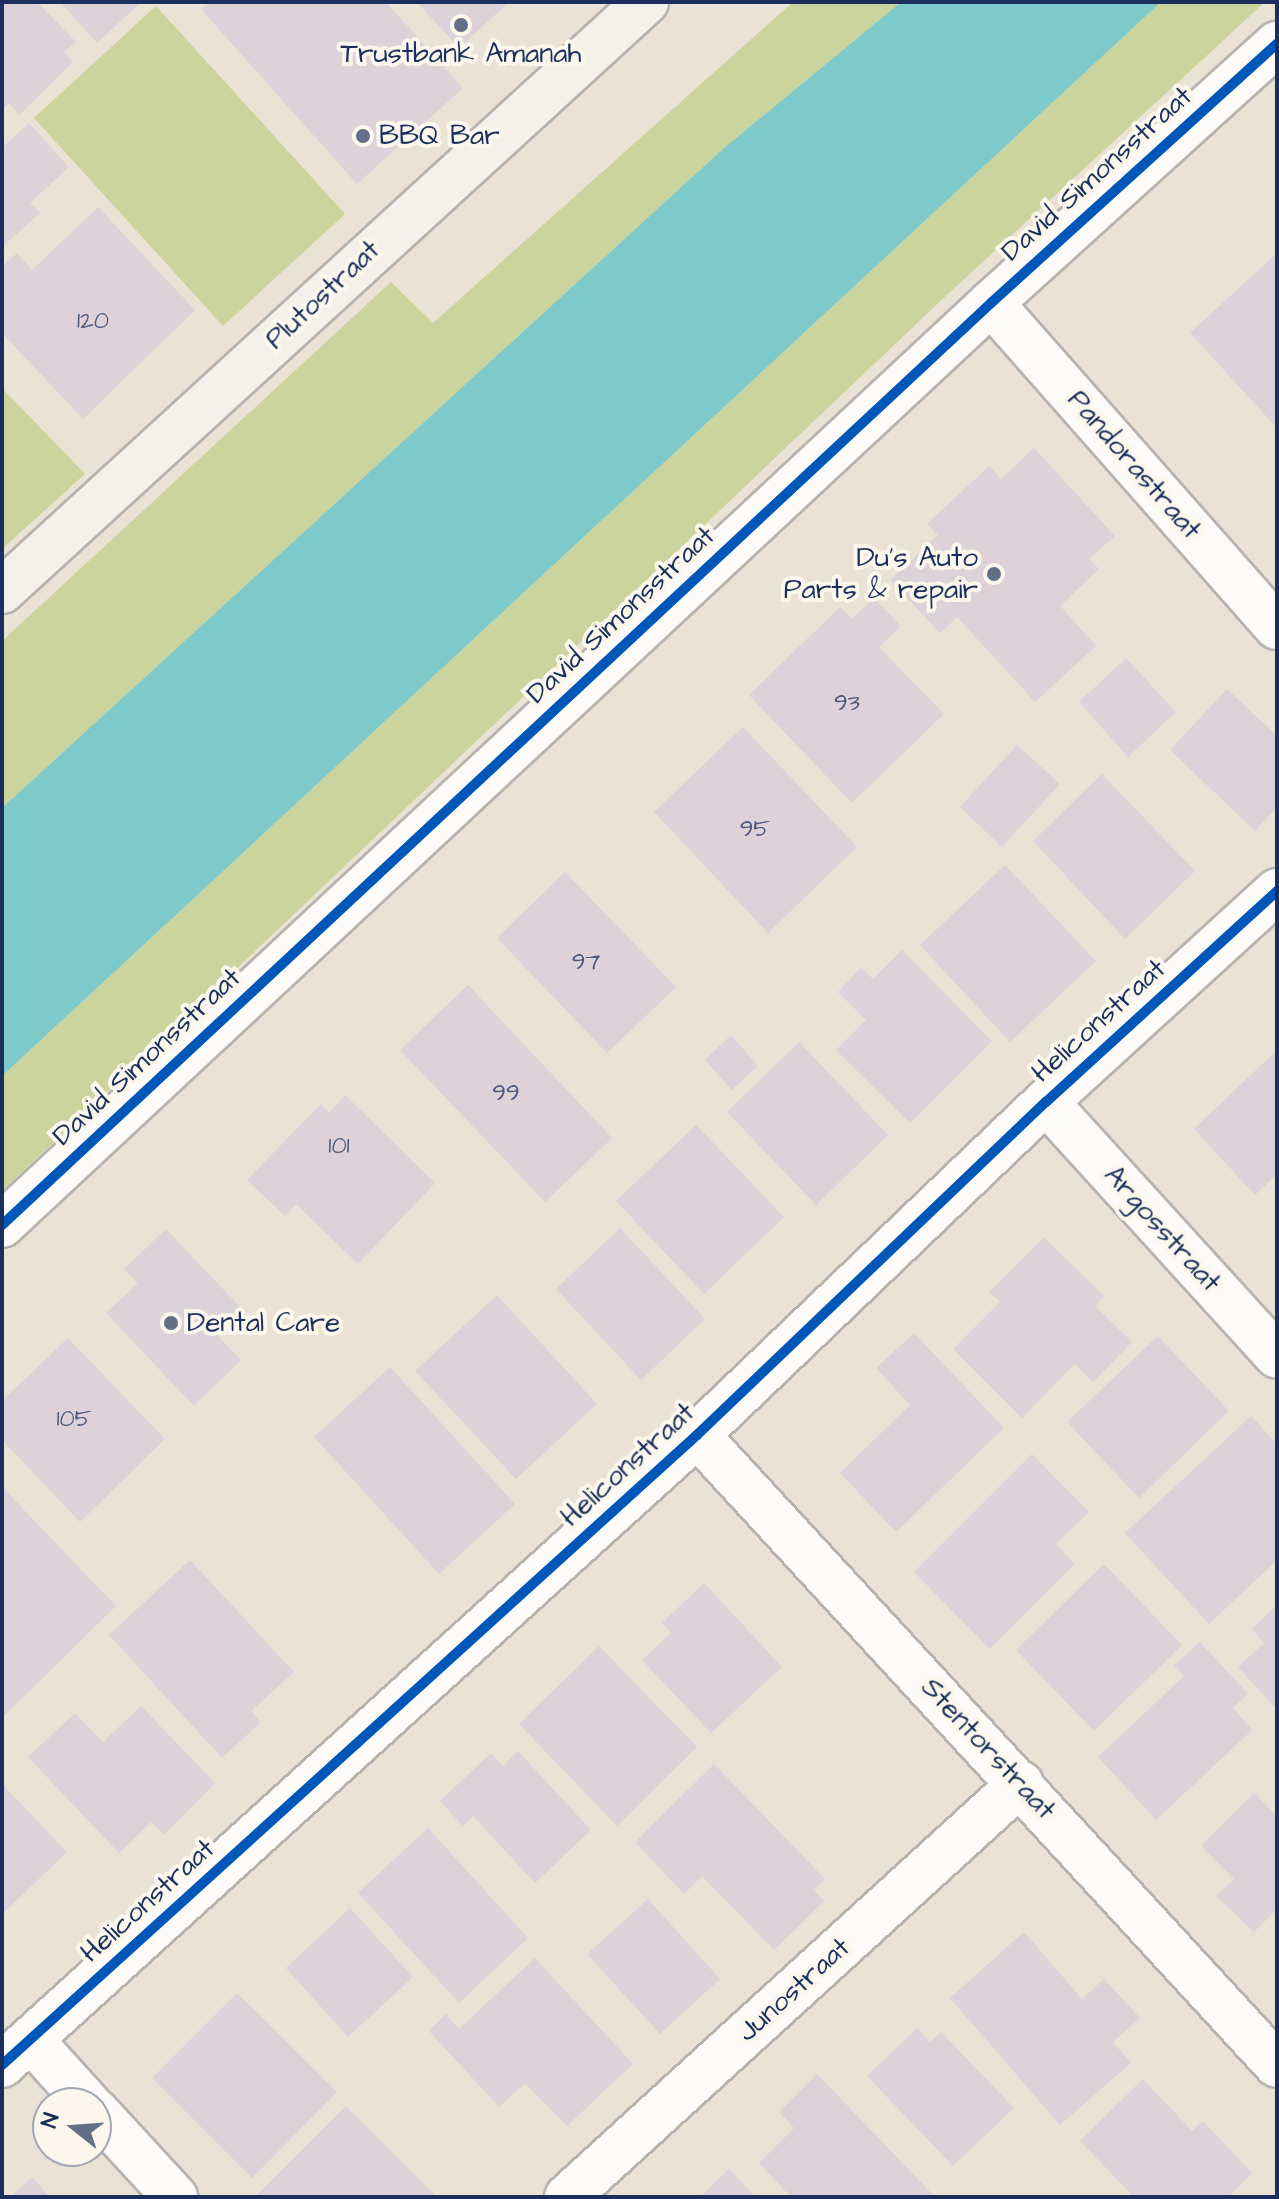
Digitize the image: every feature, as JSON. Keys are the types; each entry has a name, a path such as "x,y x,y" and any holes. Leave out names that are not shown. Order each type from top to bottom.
{"street":[{"name":"Plutostraat","path":"2,591 646,2"},
{"name":"David Simonsstraat","path":"2,1225 991,303 1277,44"},
{"name":"Pandorastraat","path":"991,303 1277,627"},
{"name":"Heliconstraat","path":"16,2053 697,1435 1046,1102 1277,891"},
{"name":"Argosstraat","path":"1046,1102 1277,1356"},
{"name":"Stentorstraat","path":"697,1435 1021,1783 1277,2065"},
{"name":"Junostraat","path":"567,2197 1021,1783"},
{"path":"16,2053 65,2087"},
{"path":"112,2128 175,2197"}],"green space":[{"path":"793,2 901,2 724,148 2,808 2,641 391,282 433,323"},
{"path":"1161,2 1265,2 949,293 2,1191 2,1076"},
{"path":"156,6 345,214 223,326 34,118"},
{"path":"2,388 85,474 2,549"}],"water":[{"path":"901,2 1161,2 2,1076 2,808 724,148"}],"building":[{"path":"2,2 37,2 76,42 64,52 73,62 19,115 9,103 2,110"},
{"path":"60,2 141,2 97,43"},
{"name":"BBQ Bar","path":"210,2 386,2 463,88 357,184 201,9"},
{"name":"Trustbank Amanah","path":"417,2 509,2 459,48"},
{"path":"29,123 69,167 30,203 40,213 2,247 2,148"},
{"path":"98,207 195,310 83,419 2,333 2,267 17,253 32,270"},
{"path":"1277,253 1277,428 1190,333"},
{"name":"Du's Auto Parts & repair","path":"1034,448 1115,536 1089,559 1099,569 1060,606 1096,646 1035,702 957,617 940,633 890,580 938,535 927,524 989,466 1001,479"},
{"path":"874,598 901,626 879,647 944,714 852,803 749,695 840,607 852,619"},
{"path":"1126,658 1176,712 1128,757 1079,702"},
{"path":"1227,689 1277,736 1277,807 1255,831 1170,750"},
{"path":"743,727 857,847 768,933 654,812"},
{"path":"1017,745 1060,784 1002,847 960,807"},
{"path":"1102,774 1195,871 1125,939 1033,841"},
{"path":"1005,865 1096,961 1010,1042 920,945"},
{"path":"565,872 676,987 607,1053 497,938"},
{"path":"902,950 992,1041 910,1123 836,1050 866,1020 838,992 861,968 873,979"},
{"path":"468,985 612,1138 545,1202 400,1050"},
{"path":"731,1035 758,1066 732,1090 705,1060"},
{"path":"799,1042 888,1135 816,1205 727,1112"},
{"path":"1277,1050 1277,1174 1255,1195 1194,1129"},
{"path":"345,1095 435,1183 358,1264 296,1204 285,1216 247,1180 321,1104 329,1113"},
{"path":"696,1125 784,1217 704,1294 616,1201"},
{"path":"620,1228 705,1319 641,1380 556,1289"},
{"name":"Dental Care","path":"166,1229 241,1308 215,1333 241,1360 194,1406 106,1313 138,1283 124,1269"},
{"path":"1044,1237 1104,1296 1095,1306 1132,1342 1093,1382 1075,1364 1022,1418 953,1349 1000,1302 989,1292"},
{"path":"497,1295 597,1404 516,1479 415,1371"},
{"path":"914,1333 1004,1428 896,1532 840,1473 910,1405 876,1368"},
{"path":"1158,1336 1229,1411 1139,1498 1067,1422"},
{"path":"68,1338 165,1439 80,1522 2,1440 2,1401"},
{"path":"390,1367 515,1504 439,1574 314,1437"},
{"path":"1251,1416 1277,1444 1277,1560 1209,1624 1125,1533"},
{"path":"1032,1454 1089,1512 1056,1544 1075,1564 990,1649 914,1572"},
{"path":"2,1487 116,1606 2,1718"},
{"path":"190,1560 294,1672 251,1711 261,1722 222,1758 109,1635"},
{"path":"1104,1564 1182,1645 1094,1731 1016,1650"},
{"path":"704,1583 782,1667 711,1733 642,1660 671,1633 662,1623"},
{"path":"1277,1605 1277,1704 1274,1707 1238,1667 1264,1643 1252,1629"},
{"path":"1200,1642 1248,1694 1233,1708 1252,1730 1156,1820 1098,1757 1184,1676 1174,1665"},
{"path":"599,1646 697,1747 617,1826 519,1724"},
{"path":"141,1706 215,1783 164,1835 151,1822 119,1853 28,1757 75,1713 103,1742"},
{"path":"518,1751 591,1830 535,1883 473,1816 463,1826 440,1801 491,1753 503,1766"},
{"path":"714,1764 825,1879 814,1890 824,1901 774,1950 702,1876 684,1894 635,1842"},
{"path":"2,1784 67,1852 2,1914"},
{"path":"1254,1793 1277,1816 1277,1909 1254,1932 1216,1896 1234,1879 1201,1846"},
{"path":"428,1828 528,1938 459,2003 358,1893"},
{"path":"648,1899 720,1979 660,2034 587,1954"},
{"path":"350,1908 413,1977 348,2037 286,1968"},
{"path":"1024,1932 1082,1999 1104,1979 1140,2018 1113,2042 1131,2063 1060,2125 950,1998"},
{"path":"535,1958 633,2064 567,2126 525,2083 499,2107 429,2031 446,2014 459,2029"},
{"path":"237,1993 337,2092 252,2178 152,2078"},
{"path":"917,2028 930,2042 941,2032 1014,2108 953,2166 867,2076"},
{"path":"817,2074 935,2197 791,2197 759,2163 794,2128 779,2112"},
{"path":"1143,2079 1192,2131 1203,2121 1252,2173 1228,2197 1134,2197 1080,2141"},
{"path":"346,2106 437,2197 255,2197"},
{"path":"729,2169 756,2197 700,2197"},
{"path":"32,2177 50,2197 10,2197"}],"cycle path":[{"path":"2,1225 991,303 1277,44"},
{"path":"2,2065 697,1435 1046,1102 1277,891"}],"place":[{"name":"Trustbank Amanah","path":"461,25"},
{"name":"BBQ Bar","path":"363,136"},
{"name":"Du's Auto Parts & repair","path":"994,574"},
{"name":"Dental Care","path":"171,1323"}]}
